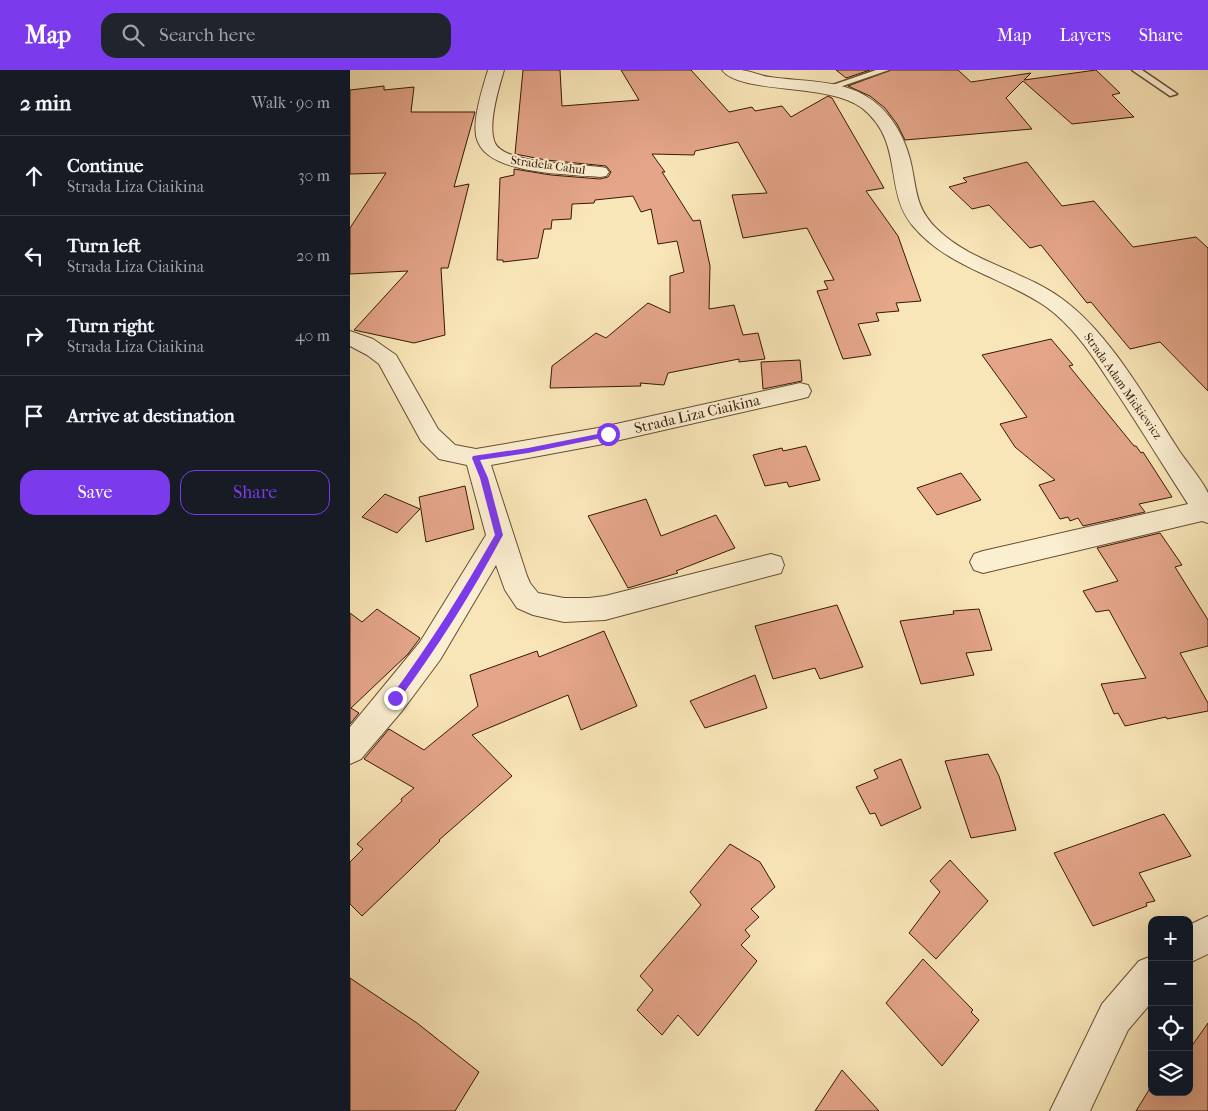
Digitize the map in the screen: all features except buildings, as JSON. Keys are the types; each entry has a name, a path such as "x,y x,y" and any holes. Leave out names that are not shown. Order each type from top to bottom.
{"street":[{"name":"Stradela Cahul","path":"496,70 488,104 486,142 490,149 510,161 600,172"},
{"name":"Strada Adam Mickiewicz","path":"730,70 764,80 828,88 861,99 878,112 889,128 900,157 909,202 920,222 934,238 955,251 1052,300 1086,333 1113,369 1207,512"},
{"name":"Strada Liza Ciaikina","path":"350,338 365,343 388,360 429,435 448,453 476,458 600,436 800,391"},
{"path":"476,458 484,478 499,535 519,590 527,600 540,605 564,610 605,608 771,565"},
{"path":"982,562 1207,512"},
{"path":"350,749 395,698 430,650 462,601 499,535"},
{"path":"1193,942 1208,934"},
{"path":"1070,1111 1115,1017 1148,979"}],"lane":[{"path":"828,88 885,70"},
{"path":"1136,70 1173,94"}],"route":[{"path":"395,698 430,650 462,601 499,535 484,478 476,458 608,434"}]}
